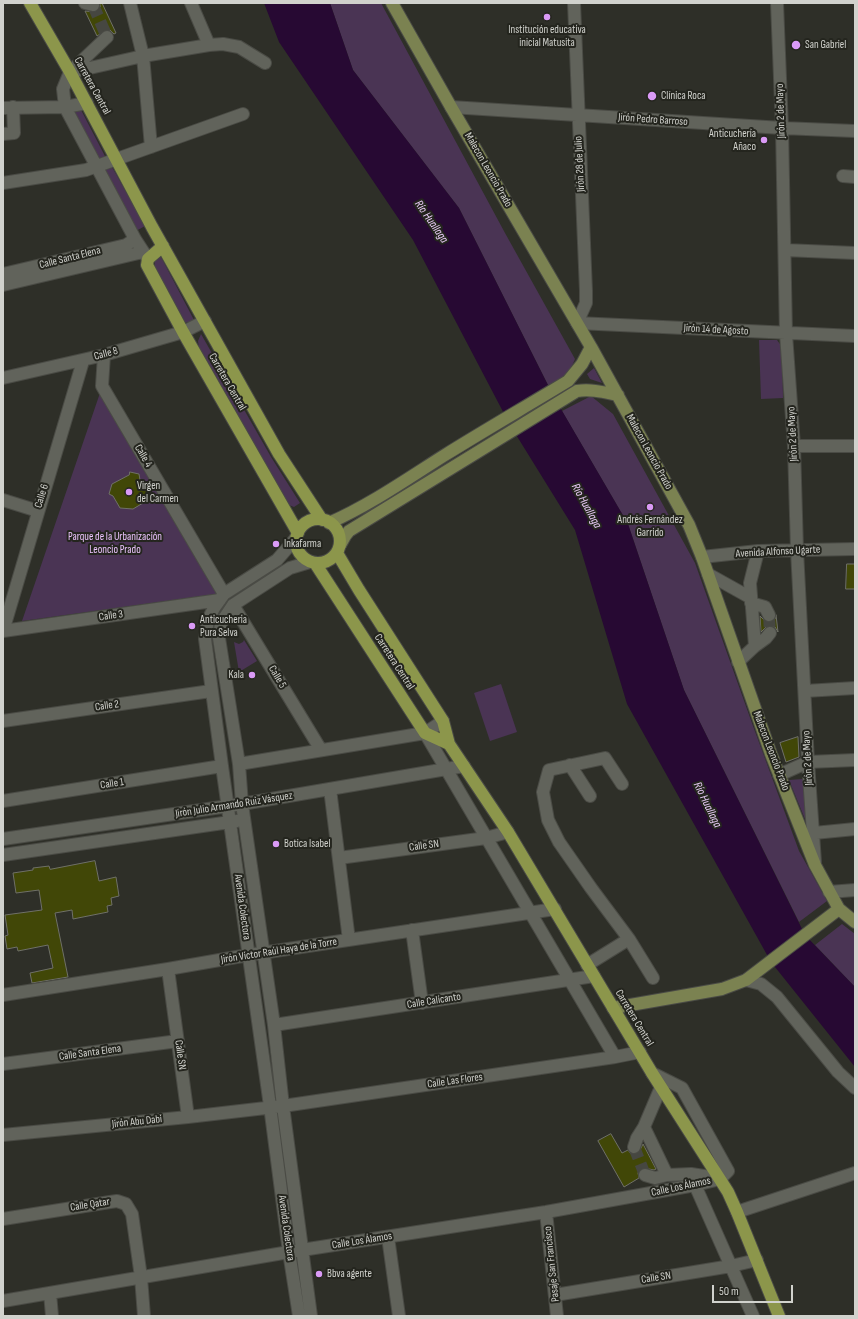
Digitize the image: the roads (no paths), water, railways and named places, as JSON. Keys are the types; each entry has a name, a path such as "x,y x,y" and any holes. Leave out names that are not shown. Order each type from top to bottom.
{"highway":[{"name":"Carretera Central","path":"30,3 70,72 163,246 279,454 326,521"},
{"path":"146,255 163,246"},
{"name":"Carretera Central","path":"146,255 147,265 183,332 297,536"},
{"path":"314,520 326,521 336,529 339,536 338,549 331,559 323,563 313,563 299,553 296,546 297,536 307,522 314,520"},
{"name":"Carretera Central","path":"338,549 359,590 444,721 449,744 508,832 652,1073 720,1179 737,1212 778,1316"},
{"name":"Carretera Central","path":"313,563 425,733"},
{"path":"425,733 449,744"}],"main road":[{"name":"Malecon Leoncio Prado","path":"392,3 451,108 618,395 689,525 702,557 738,662 815,865 839,909 855,922"},
{"path":"326,521 343,517 401,485 445,455 568,381 582,364 591,348"},
{"path":"338,549 349,531 576,391 595,390 618,395"},
{"path":"613,1008 722,990 747,980 839,909"}],"street":[{"path":"130,3 143,56 151,147"},
{"path":"191,3 209,45"},
{"name":"Jirón 28 de Julio","path":"574,3 586,292 586,303 577,323"},
{"name":"Jirón 2 de Mayo","path":"777,3 782,128 786,334 794,446 797,550 815,865"},
{"path":"3,285 122,258 146,255 135,239 65,107 63,89 70,72 107,37"},
{"path":"70,72 143,56 223,44 238,48 265,63"},
{"path":"3,134 14,133 8,108 65,107 87,103"},
{"name":"Jirón Pedro Barroso","path":"451,108 855,131"},
{"path":"3,182 86,170 243,114"},
{"name":"Calle Santa Elena","path":"3,274 126,245 135,239"},
{"path":"785,250 855,253"},
{"name":"Calle 8","path":"3,378 104,355 183,332 205,321"},
{"name":"Jirón 14 de Agosto","path":"577,323 786,334 855,336"},
{"name":"Calle 4","path":"104,355 102,386 222,597"},
{"name":"Calle 6","path":"3,631 83,360"},
{"path":"794,446 855,446"},
{"path":"3,500 38,511"},
{"name":"Avenida Colectora","path":"297,536 277,560 222,597 208,620 205,639 211,691 299,1316"},
{"name":"Avenida Alfonso Ugarte","path":"702,557 758,551 855,549"},
{"path":"755,646 750,584 758,551"},
{"name":"Avenida Colectora","path":"311,1316 283,1106 274,1025 242,804 239,764 219,638 221,623 233,605 290,568 313,563"},
{"path":"708,574 765,608 770,615"},
{"name":"Calle 3","path":"3,631 222,597"},
{"name":"Calle 5","path":"233,605 321,750"},
{"path":"738,662 770,633"},
{"path":"805,691 855,688"},
{"name":"Calle 2","path":"3,722 211,691"},
{"path":"239,764 425,733 444,721"},
{"path":"425,733 615,1058"},
{"path":"622,784 605,758 549,770 543,792 548,820 559,842 591,888 630,939 653,978"},
{"path":"780,775 808,762 855,760"},
{"path":"570,765 590,796"},
{"name":"Calle 1","path":"3,801 222,766"},
{"name":"Jirón Julio Armando Ruiz Vásquez","path":"3,839 94,827 242,804 464,766"},
{"path":"330,789 349,940"},
{"name":"Jirón Julio Armando Ruiz Vásquez","path":"3,855 245,820"},
{"path":"94,827 95,842"},
{"path":"814,833 855,829"},
{"name":"Calle SN","path":"339,858 486,838 508,832"},
{"path":"829,892 855,890"},
{"name":"Jirón Víctor Raúl Haya de la Torre","path":"3,995 168,970 248,955 555,909"},
{"path":"412,930 422,1002"},
{"path":"587,965 630,939"},
{"name":"Calle SN","path":"168,970 188,1117"},
{"name":"Calle Calicanto","path":"274,1025 594,976"},
{"path":"747,980 761,984 778,997 838,1072 855,1088"},
{"name":"Calle Santa Elena","path":"3,1064 178,1041"},
{"name":"Calle Las Flores","path":"270,1106 283,1106 615,1058 640,1052"},
{"path":"645,1175 654,1178 667,1175 690,1174 720,1179 728,1171 682,1088 652,1073"},
{"path":"634,1147 661,1087"},
{"name":"Jirón Abu Dabi","path":"3,1135 188,1117 270,1106"},
{"path":"644,1127 667,1175"},
{"path":"737,1212 855,1173"},
{"name":"Calle Los Álamos","path":"3,1301 289,1252 546,1212 695,1186 720,1179"},
{"path":"695,1186 753,1316"},
{"name":"Calle Qatar","path":"3,1219 117,1201 126,1204 132,1214 141,1277 144,1316"},
{"name":"Pasaje San Francisco","path":"546,1212 557,1316"},
{"path":"388,1237 399,1316"},
{"name":"Calle SN","path":"555,1295 731,1266 757,1260"},
{"path":"50,1293 52,1316"}],"water":[{"name":"Río Huallaga","path":"264,3 330,3 353,70 459,208 554,397 628,524 684,690 805,935 855,987 855,1067 771,962 627,704 575,530 510,425 413,240 279,42"}],"tunnel":[{"path":"93,5 107,37"},
{"path":"769,615 770,633"},
{"path":"634,1147 645,1175"}],"place":[{"name":"Institución educativa inicial Matusita","path":"547,17"},
{"name":"San Gabriel","path":"796,45"},
{"name":"Clínica Roca","path":"652,96"},
{"name":"Anticuchería Añaco","path":"764,140"},
{"name":"Virgen del Carmen","path":"129,492"},
{"name":"Andrés Fernández Garrido","path":"650,507"},
{"name":"Inkafarma","path":"276,544"},
{"name":"Anticucheria Pura Selva","path":"192,626"},
{"name":"Kala","path":"252,675"},
{"name":"Botica Isabel","path":"276,844"},
{"name":"Bbva agente","path":"319,1274"}],"park label":[{"name":"Parque de la Urbanización Leoncio Prado","path":"115,543"}]}
